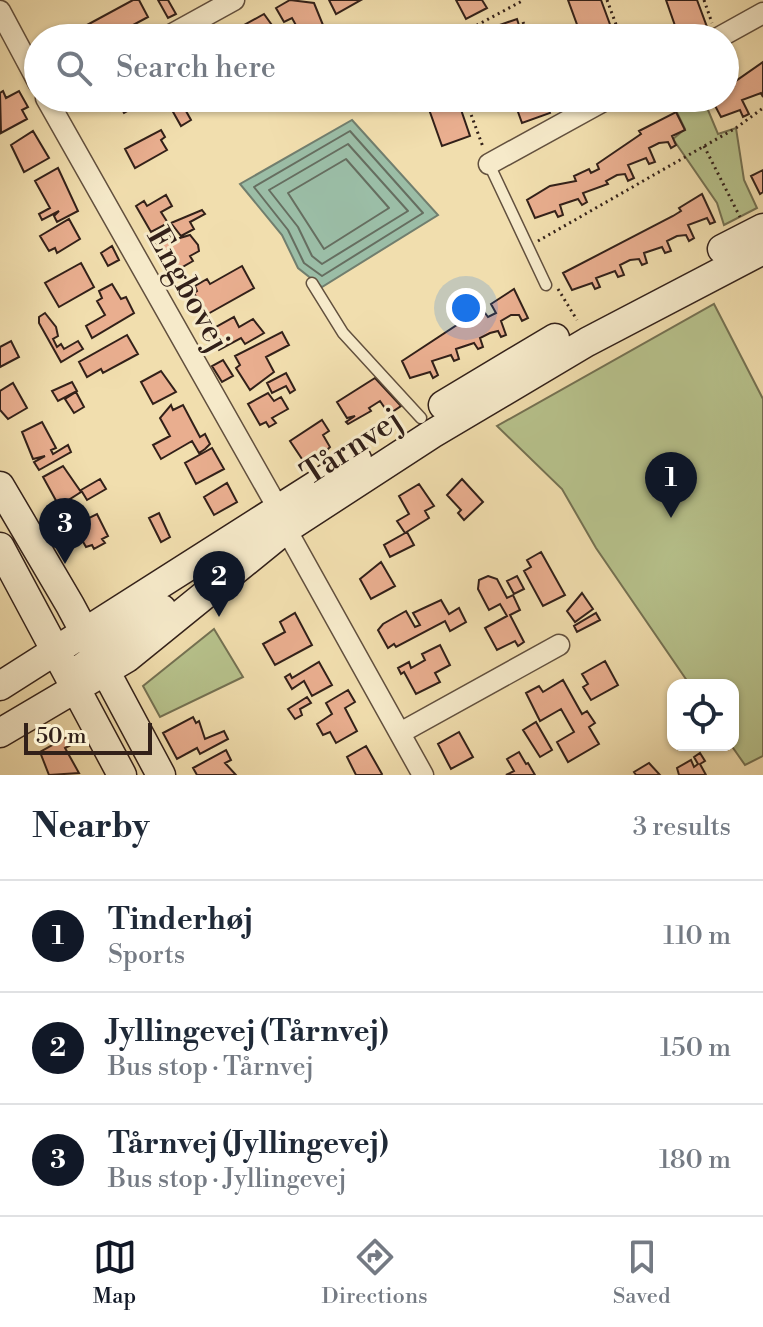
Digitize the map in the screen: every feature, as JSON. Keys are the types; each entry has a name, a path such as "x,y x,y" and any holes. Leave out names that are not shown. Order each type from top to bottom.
{"street":[{"path":"190,24 234,0"},
{"path":"0,11 24,56"},
{"path":"739,26 763,13"},
{"name":"Engbovej","path":"57,112 423,775"},
{"path":"489,164 584,112"},
{"name":"Tårnvej","path":"0,733 75,690 96,653 223,545 282,519 432,434 758,238"},
{"name":"Tårnvej","path":"0,686 55,652 96,653 161,634 282,519 421,418 579,324 758,238"},
{"path":"0,486 96,653 161,775"},
{"path":"0,547 122,775"},
{"path":"400,733 559,645"}],"lane":[{"path":"489,164 546,285"},
{"path":"312,283 343,333 421,418"}],"path":[{"path":"479,24 524,0"},
{"path":"607,0 616,24"},
{"path":"528,247 704,146 763,108"},
{"path":"470,112 489,164"},
{"path":"704,146 758,238"},
{"path":"546,285 554,282 579,324"}],"shaded area":[{"path":"677,112 709,112 718,134 736,128 744,180 757,208 724,225 717,203 673,139 685,129"},
{"path":"714,304 763,399 763,756 745,765 735,751 739,751 739,679 686,679 596,548 562,489 497,426"},
{"path":"214,629 243,677 160,717 143,686"}],"water":[{"path":"352,120 438,215 322,287 298,268 282,235 240,184"}],"building":[{"path":"133,0 139,0 148,17 135,24 89,24"},
{"path":"158,0 168,0 176,14 168,18"},
{"path":"290,0 314,3 323,24 295,24 292,18 284,22 276,8"},
{"path":"329,0 361,0 336,14"},
{"path":"456,0 482,0 487,8 466,19"},
{"path":"568,0 601,0 610,24 577,24"},
{"path":"666,0 697,0 706,24 674,24"},
{"path":"264,14 271,24 246,24"},
{"path":"517,19 519,24 502,24"},
{"path":"763,62 763,97 761,93 742,100 749,114 743,117 739,110 739,79"},
{"path":"3,91 6,98 19,91 27,119 1,133 0,93"},
{"path":"173,112 186,112 191,120 181,126"},
{"path":"430,112 462,112 470,136 442,146"},
{"path":"518,112 550,112 550,113 522,123"},
{"path":"676,112 685,130 672,136 676,145 671,148 668,142 659,143 649,148 655,162 649,164 646,158 628,165 634,178 628,181 625,174 617,175 606,181 608,184 583,193 587,202 582,205 578,199 560,205 563,215 558,217 555,211 535,218 527,200 550,186 576,181 574,176 589,169 591,173 599,169 597,164 641,134 639,131"},
{"path":"718,112 735,112 721,117"},
{"path":"161,130 165,137 161,140 167,150 135,168 125,149"},
{"path":"33,131 49,158 24,172 11,145"},
{"path":"58,168 78,211 57,222 54,216 59,211 42,220 39,214 50,208 35,181"},
{"path":"763,170 763,192 760,194 751,176"},
{"path":"702,194 715,222 710,224 707,218 688,225 694,238 689,241 686,235 677,236 667,241 671,251 665,253 662,247 644,253 647,263 642,265 639,259 620,265 624,275 618,277 615,271 596,278 600,287 595,289 592,283 572,290 563,273 673,216 681,211 679,208"},
{"path":"166,195 172,206 161,212 168,223 151,232 136,206 144,201 147,206"},
{"path":"202,210 205,214 190,222 194,229 181,236 171,223"},
{"path":"69,219 80,239 57,253 55,248 49,251 40,236"},
{"path":"169,233 173,240 190,235 198,245 199,251 190,256 193,261 181,268 183,272 178,275 155,241"},
{"path":"112,246 119,260 108,266 101,253"},
{"path":"81,263 94,287 59,307 45,283"},
{"path":"242,266 254,288 206,315 194,293 197,291 195,286 207,279 210,284"},
{"path":"112,284 121,299 126,297 134,313 92,338 86,326 105,315 97,301 102,298 99,291"},
{"path":"514,289 528,318 522,321 519,315 511,315 501,321 506,335 501,337 498,331 490,333 480,338 483,347 478,349 474,343 456,349 459,359 454,361 451,355 432,361 438,375 433,378 430,372 410,378 402,361 460,323 485,313 488,317 496,313 491,304"},
{"path":"45,313 56,327 58,336 53,339 57,347 61,344 64,349 78,341 83,349 61,362 39,323 39,317"},
{"path":"234,317 239,327 253,319 264,333 245,344 241,338 219,350 209,331"},
{"path":"282,332 289,345 266,357 274,372 250,390 236,368 240,365 235,356"},
{"path":"127,335 138,354 103,373 101,369 87,377 79,362"},
{"path":"11,341 19,357 0,367 0,347"},
{"path":"223,360 233,376 222,382 212,366"},
{"path":"161,371 176,392 153,404 141,382"},
{"path":"286,373 295,390 290,393 286,386 272,393 267,383"},
{"path":"375,378 401,406 389,414 380,401 369,408 371,411 348,424 346,422 355,416 347,418 337,402"},
{"path":"72,382 77,391 58,401 52,391"},
{"path":"13,383 27,408 8,419 0,410 0,391"},
{"path":"76,392 84,407 74,413 65,399"},
{"path":"268,393 274,401 281,397 288,409 272,418 276,423 269,427 266,422 260,425 248,404"},
{"path":"171,405 173,410 183,405 200,437 205,434 210,444 205,449 199,453 192,441 161,459 153,445 170,436 160,418"},
{"path":"322,420 329,431 323,435 330,447 319,458 318,455 304,462 290,441"},
{"path":"42,422 56,448 51,450 53,454 68,445 71,452 39,470 34,462 45,456 33,459 22,432"},
{"path":"212,448 224,469 196,484 185,463"},
{"path":"63,466 81,492 59,506 43,477"},
{"path":"100,479 106,489 87,500 81,490"},
{"path":"462,479 483,502 464,520 458,513 461,510 447,495"},
{"path":"227,483 237,502 214,515 204,497"},
{"path":"419,484 434,506 425,511 429,518 405,533 397,521 409,514 399,496"},
{"path":"159,513 170,537 161,542 149,518"},
{"path":"79,514 83,521 97,514 108,536 102,539 105,543 94,549 92,545 86,547 76,529 70,532 64,522"},
{"path":"407,532 414,545 390,557 384,545"},
{"path":"541,552 565,595 543,606 524,571 531,567 527,560"},
{"path":"381,562 395,586 371,599 360,579"},
{"path":"488,576 497,579 507,598 513,595 520,610 510,615 524,642 518,646 515,641 497,650 485,628 507,616 500,604 489,610 478,589 479,580"},
{"path":"517,576 524,589 514,594 507,581"},
{"path":"582,593 593,609 575,622 567,611"},
{"path":"441,600 449,614 459,608 466,622 450,631 445,621 396,647 394,644 388,648 378,630 383,624 406,611 415,627 420,625 413,613"},
{"path":"295,613 312,645 275,665 263,644 285,632 280,622"},
{"path":"596,613 600,620 577,632 574,626"},
{"path":"440,645 450,665 435,673 440,682 416,694 404,672 401,674 398,668 409,662 411,668 425,660 422,654"},
{"path":"605,661 618,685 591,700 583,687 588,684 582,674"},
{"path":"319,662 332,685 312,696 304,681 292,689 285,677 290,674 292,678"},
{"path":"563,680 582,714 587,711 595,723 589,727 599,744 568,762 557,742 574,732 561,709 540,721 526,693 539,686 543,692"},
{"path":"348,690 355,702 345,708 357,731 336,743 330,732 323,735 317,724 332,714 326,703"},
{"path":"307,697 311,703 300,709 302,715 295,719 288,709"},
{"path":"193,717 196,723 199,721 205,739 224,731 228,739 200,754 197,748 177,759 163,733"},
{"path":"536,722 552,750 540,757 523,730"},
{"path":"459,732 473,757 451,769 438,744"},
{"path":"67,737 71,745 65,748 79,773 49,775 40,752"},
{"path":"366,746 381,775 356,775 347,757"},
{"path":"226,750 231,760 225,763 236,775 197,775 193,768"},
{"path":"519,752 535,775 506,775 514,771 507,759"},
{"path":"700,753 705,761 700,764 706,775 679,775 677,768 691,760 694,767 698,764 694,757"},
{"path":"649,763 660,775 636,775 634,772"}],"place":[{"name":"Tinderhøj","path":"671,518"},
{"name":"Tårnvej (Jyllingevej)","path":"65,564"},
{"name":"Jyllingevej (Tårnvej)","path":"219,617"}]}
